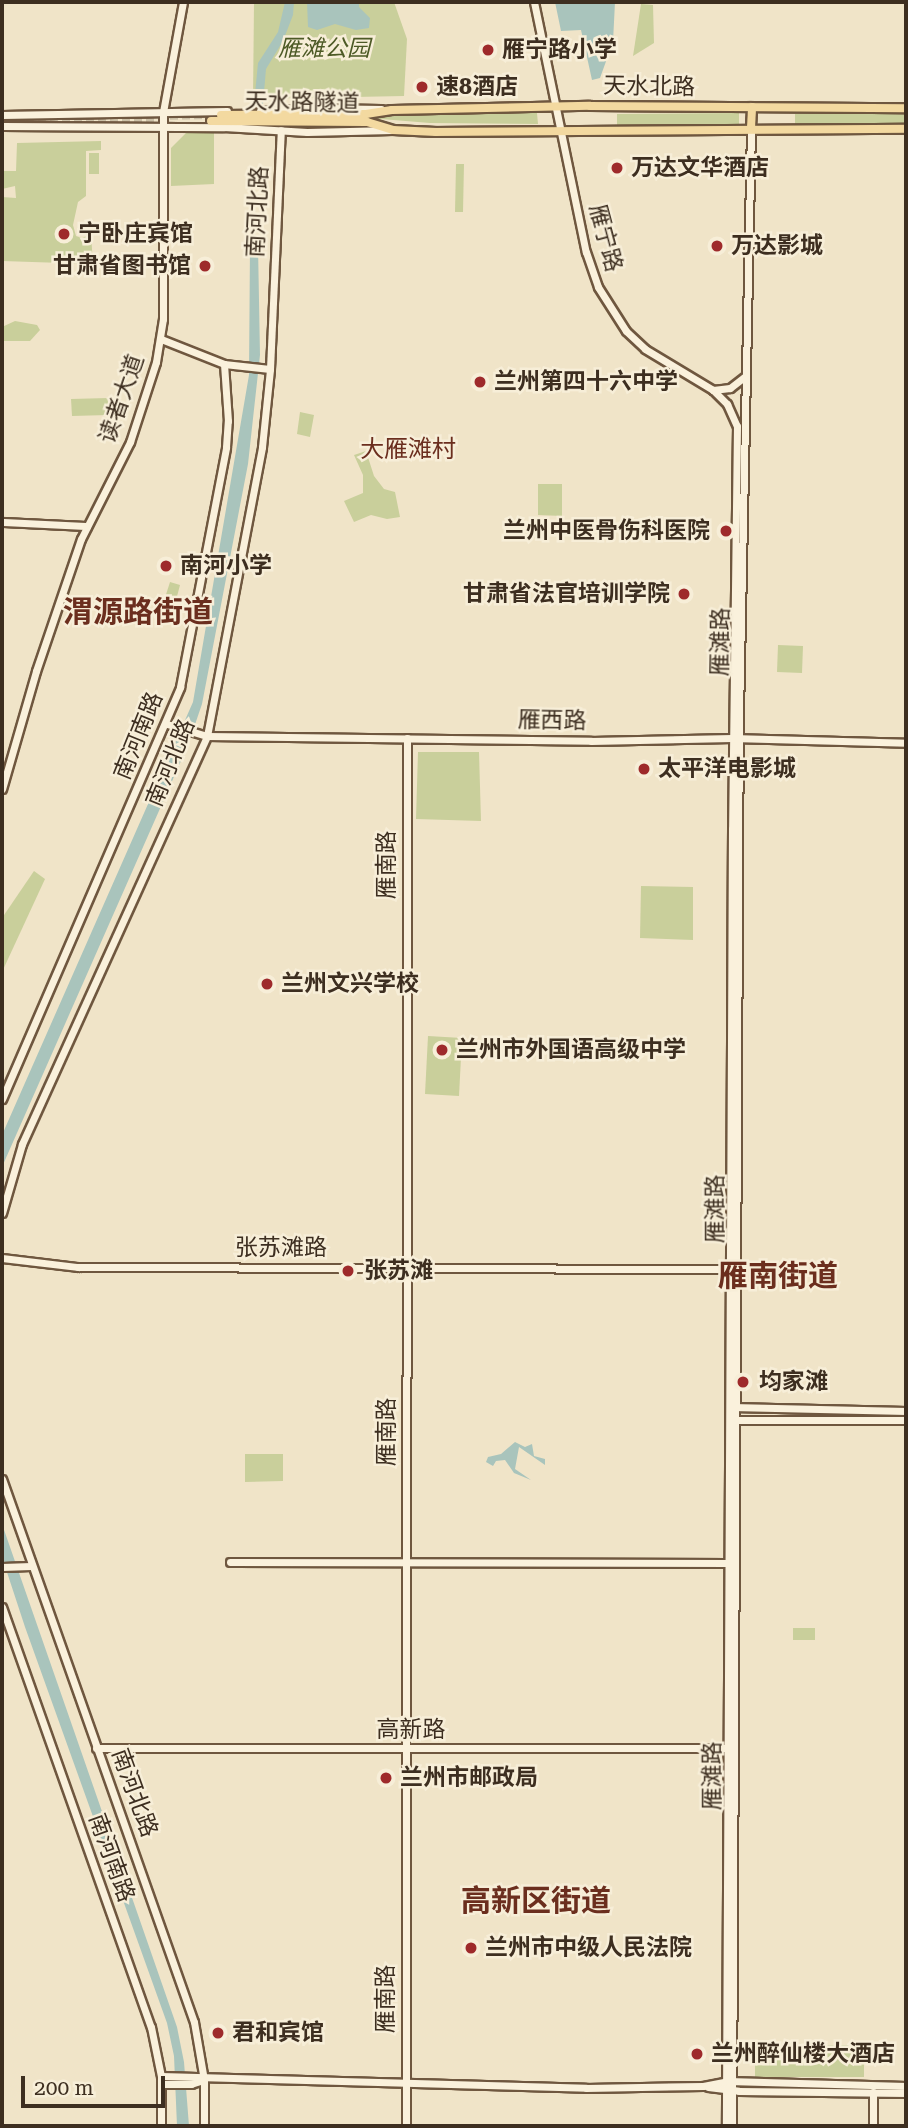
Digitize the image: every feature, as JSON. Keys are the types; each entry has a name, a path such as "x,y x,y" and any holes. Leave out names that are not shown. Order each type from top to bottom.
{"main road":[{"name":"读者大道","path":"2,789 36,671 87,526 137,426 161,339 163,112 183,2"},
{"name":"雁宁路","path":"534,2 586,252 598,287 626,331 645,349 713,390 727,404 737,426"},
{"path":"751,128 752,107"},
{"path":"2,115 307,108 392,110"},
{"name":"天水北路","path":"392,110 906,108"},
{"name":"天水路隧道","path":"392,110 366,114 211,118 367,122 393,130"},
{"path":"2,126 393,130"},
{"name":"雁滩路","path":"736,738 746,426 744,376 751,128"},
{"name":"天水北路","path":"393,130 906,129"},
{"name":"南河北路","path":"2,1213 22,1144 207,736 262,447 281,130"},
{"path":"161,339 224,364 267,369"},
{"name":"南河南路","path":"2,1099 167,724 180,687 226,447 228,410 224,364"},
{"path":"713,390 730,388 744,376"},
{"name":"雁滩路","path":"726,2126 732,1563 737,426"},
{"path":"2,522 87,526"},
{"name":"雁西路","path":"167,724 197,736 590,741 736,738 906,743"},
{"name":"雁南路","path":"406,2126 407,738"},
{"name":"张苏滩路","path":"2,1258 78,1267 732,1269"},
{"path":"732,1407 906,1411"},
{"path":"732,1420 906,1420"},
{"name":"南河北路","path":"2,1479 27,1566 96,1748 194,2022 204,2080 204,2126"},
{"path":"230,1562 732,1563"},
{"path":"2,1567 27,1566"},
{"name":"南河南路","path":"2,1607 151,2027 165,2080 161,2126"},
{"name":"高新路","path":"96,1748 729,1748"},
{"path":"165,2080 406,2082 586,2088 728,2086 873,2090 906,2094"},
{"name":"雁滩路","path":"728,2086 732,2126"},
{"path":"873,2090 906,2086"},
{"path":"873,2090 873,2126"}],"green space":[{"name":"雁滩公园","path":"254,2 394,2 407,39 404,96 253,99"},
{"path":"641,4 653,5 654,43 633,56"},
{"path":"906,112 906,124 795,125 795,114"},
{"path":"434,113 537,113 538,124 430,123 369,118"},
{"path":"739,113 739,124 617,125 617,114"},
{"path":"189,130 214,130 214,184 171,186 171,148"},
{"path":"101,141 101,150 86,151 86,196 78,202 73,225 76,236 82,238 91,234 93,264 2,261 2,197 16,198 15,186 2,189 2,171 16,171 17,143"},
{"path":"89,153 99,153 99,174 89,174"},
{"path":"456,164 464,164 463,212 455,212"},
{"path":"15,321 37,325 40,330 30,341 2,341 2,327"},
{"path":"108,398 108,415 72,416 71,399"},
{"path":"300,412 314,415 310,437 297,434"},
{"path":"366,451 374,476 384,489 395,492 400,517 387,519 371,515 354,522 344,501 363,493 363,475 354,455"},
{"path":"538,484 562,484 562,516 538,515"},
{"path":"170,582 180,585 174,608 163,604"},
{"path":"778,645 803,646 802,673 777,672"},
{"path":"418,752 479,752 481,821 416,819"},
{"path":"34,871 45,879 2,972 2,918"},
{"path":"641,886 693,887 693,940 640,938"},
{"path":"428,1036 462,1038 459,1096 425,1094"},
{"path":"245,1454 283,1454 283,1481 245,1482"},
{"path":"793,1628 815,1628 815,1640 793,1640"},
{"path":"755,2045 864,2045 864,2077 755,2077"}],"water":[{"path":"285,2 294,2 293,15 283,41 266,69 263,104 254,104 258,63 278,32"},
{"path":"307,2 359,2 359,7 370,18 369,28 356,30 335,24 317,30 308,27"},
{"path":"555,2 615,2 613,42 600,78 592,80 581,30 561,31"},
{"path":"250,245 258,245 260,355 248,464 202,704 188,745 2,1167 2,1135 193,702 249,375"},
{"path":"515,1442 525,1447 532,1444 534,1456 545,1459 545,1465 519,1447 515,1469 531,1480 514,1473 505,1460 496,1461 493,1466 486,1462 488,1457 501,1454"},
{"path":"2,1524 177,2027 184,2062 189,2126 177,2126 174,2056 167,2023 25,1627 2,1557"}],"tunnel":[{"path":"158,116 211,115"},
{"path":"2,123 167,121"}],"place":[{"name":"雁宁路小学","path":"488,50"},
{"name":"速8酒店","path":"422,87"},
{"name":"万达文华酒店","path":"617,168"},
{"name":"宁卧庄宾馆","path":"64,234"},
{"name":"万达影城","path":"717,246"},
{"name":"甘肃省图书馆","path":"205,266"},
{"name":"兰州第四十六中学","path":"480,382"},
{"name":"兰州中医骨伤科医院","path":"726,531"},
{"name":"南河小学","path":"166,566"},
{"name":"甘肃省法官培训学院","path":"684,594"},
{"name":"太平洋电影城","path":"644,769"},
{"name":"兰州文兴学校","path":"267,984"},
{"name":"兰州市外国语高级中学","path":"442,1050"},
{"name":"张苏滩","path":"348,1271"},
{"name":"均家滩","path":"743,1382"},
{"name":"兰州市邮政局","path":"386,1778"},
{"name":"兰州市中级人民法院","path":"471,1948"},
{"name":"君和宾馆","path":"218,2033"},
{"name":"兰州醉仙楼大酒店","path":"697,2054"}],"district":[{"name":"大雁滩村","path":"408,450"},
{"name":"渭源路街道","path":"138,612"},
{"name":"雁南街道","path":"778,1276"},
{"name":"高新区街道","path":"536,1901"}]}
